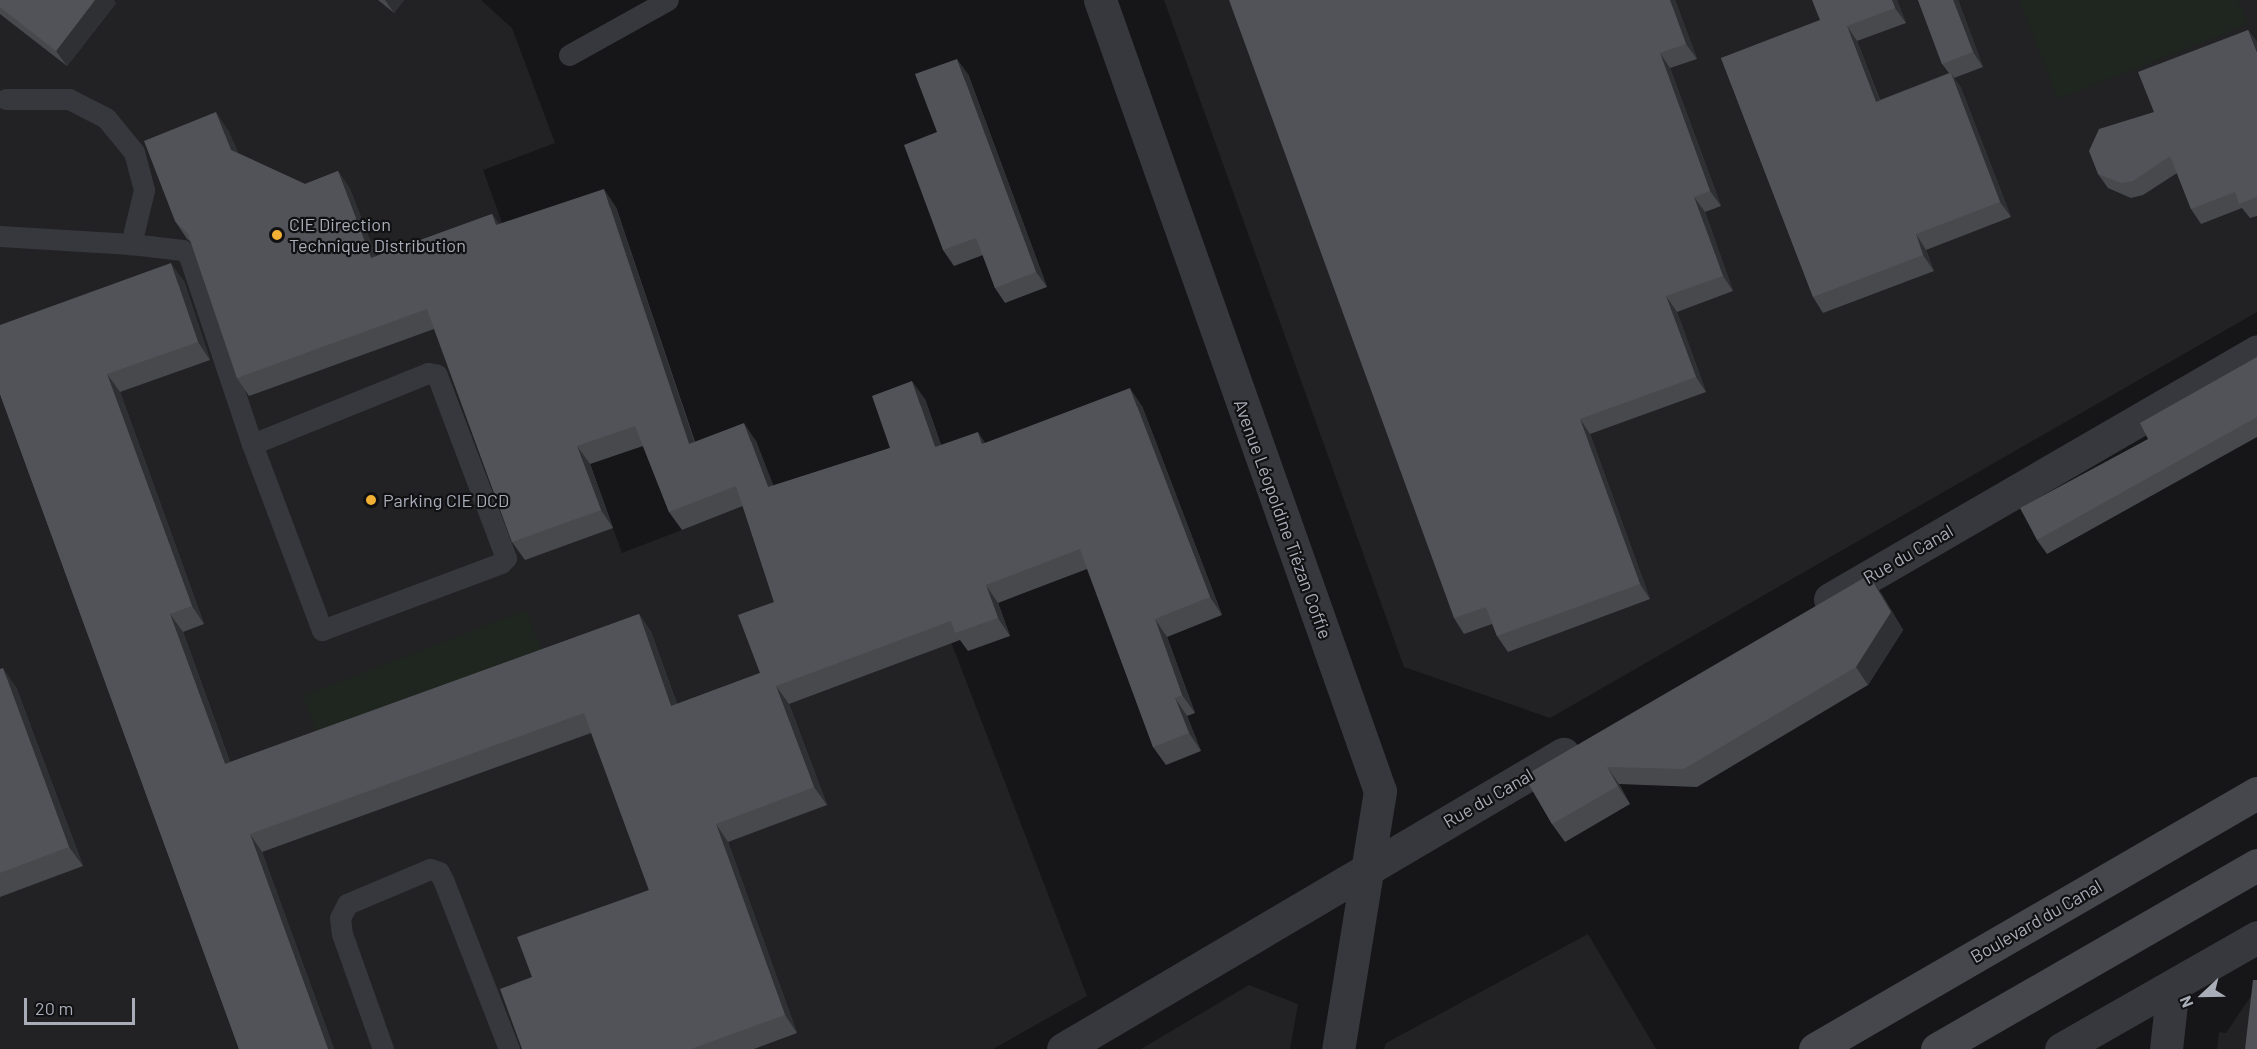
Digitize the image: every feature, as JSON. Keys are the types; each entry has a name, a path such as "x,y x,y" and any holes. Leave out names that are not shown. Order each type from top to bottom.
{"main road":[{"name":"Boulevard du Canal","path":"1815,1049 2257,793"},
{"path":"1937,1049 2257,865"}],"street":[{"name":"Avenue Léopoldine Tiézan Coffie","path":"1100,0 1380,791 1338,1049"},
{"name":"Rue du Canal","path":"1804,614 2257,351"},
{"name":"Rue du Canal","path":"1063,1049 1588,740"},
{"path":"2061,1049 2257,937"},
{"path":"2166,1049 2173,986"}],"lane":[{"path":"569,55 668,0"},
{"path":"6,99 69,99 106,118 134,152 144,190 131,244"},
{"path":"0,236 131,244 183,250 189,256 252,444 322,630 501,564 506,558 437,375 428,374 252,444"},
{"path":"383,1049 342,934 340,918 347,904 430,870 439,872 444,882 509,1049"}],"shaded area":[{"path":"0,0 481,0 512,28 555,143 483,170 622,553 879,454 1087,996 993,1049 0,1049"},
{"path":"1164,0 2257,0 2257,312 1550,718 1404,667"},
{"path":"2019,0 2238,0 2248,24 2058,99"},
{"path":"526,610 544,657 321,742 303,696"},
{"path":"1588,934 1656,1049 1384,1049 1386,1043"},
{"path":"1249,985 1298,1004 1290,1049 1141,1049"},
{"path":"2257,987 2257,1049 2217,1049 2219,1032 2226,1033"}],"building":[{"path":"0,0 95,0 56,51 0,7"},
{"path":"1229,0 1670,0 1686,44 1660,53 1710,191 1694,197 1723,276 1666,296 1696,377 1580,419 1640,584 1497,636 1486,607 1454,618"},
{"path":"1812,0 1892,0 1895,8 1847,26 1876,102 1951,73 2000,202 1916,234 1923,255 1813,297 1721,58 1820,20"},
{"path":"1918,0 1953,0 1973,52 1942,64"},
{"path":"2248,30 2257,53 2257,197 2239,204 2235,192 2191,209 2170,156 2133,181 2121,183 2098,174 2089,151 2099,129 2154,112 2138,72"},
{"path":"957,59 1036,272 995,288 976,238 943,250 904,145 937,132 915,74"},
{"path":"216,112 231,150 305,184 338,171 371,258 492,214 496,225 604,189 689,444 744,423 768,487 890,448 872,396 912,381 935,447 978,432 982,444 1130,388 1210,597 1155,619 1182,695 1175,698 1189,733 1153,747 1080,549 986,585 998,618 955,633 951,621 776,686 814,787 716,824 785,1015 691,1049 522,1049 500,989 532,977 517,937 649,890 584,713 250,834 328,1049 239,1049 0,394 0,325 171,263 198,342 107,374 192,606 170,614 225,764 639,614 671,706 760,673 738,615 774,602 736,486 669,512 635,426 577,446 601,510 512,542 427,309 237,378 188,234 175,221 144,141"},
{"path":"2257,357 2257,417 2037,540 2020,508 2148,439 2140,423"},
{"path":"1869,575 1891,612 1856,667 1684,769 1607,767 1618,786 1552,824 1524,776"},
{"path":"3,668 69,847 0,873 0,669"},
{"path":"2253,980 2257,980 2257,1049 2245,1049"}],"place":[{"name":"CIE Direction Technique Distribution","path":"277,235"},
{"name":"Parking CIE DCD","path":"371,500"}]}
